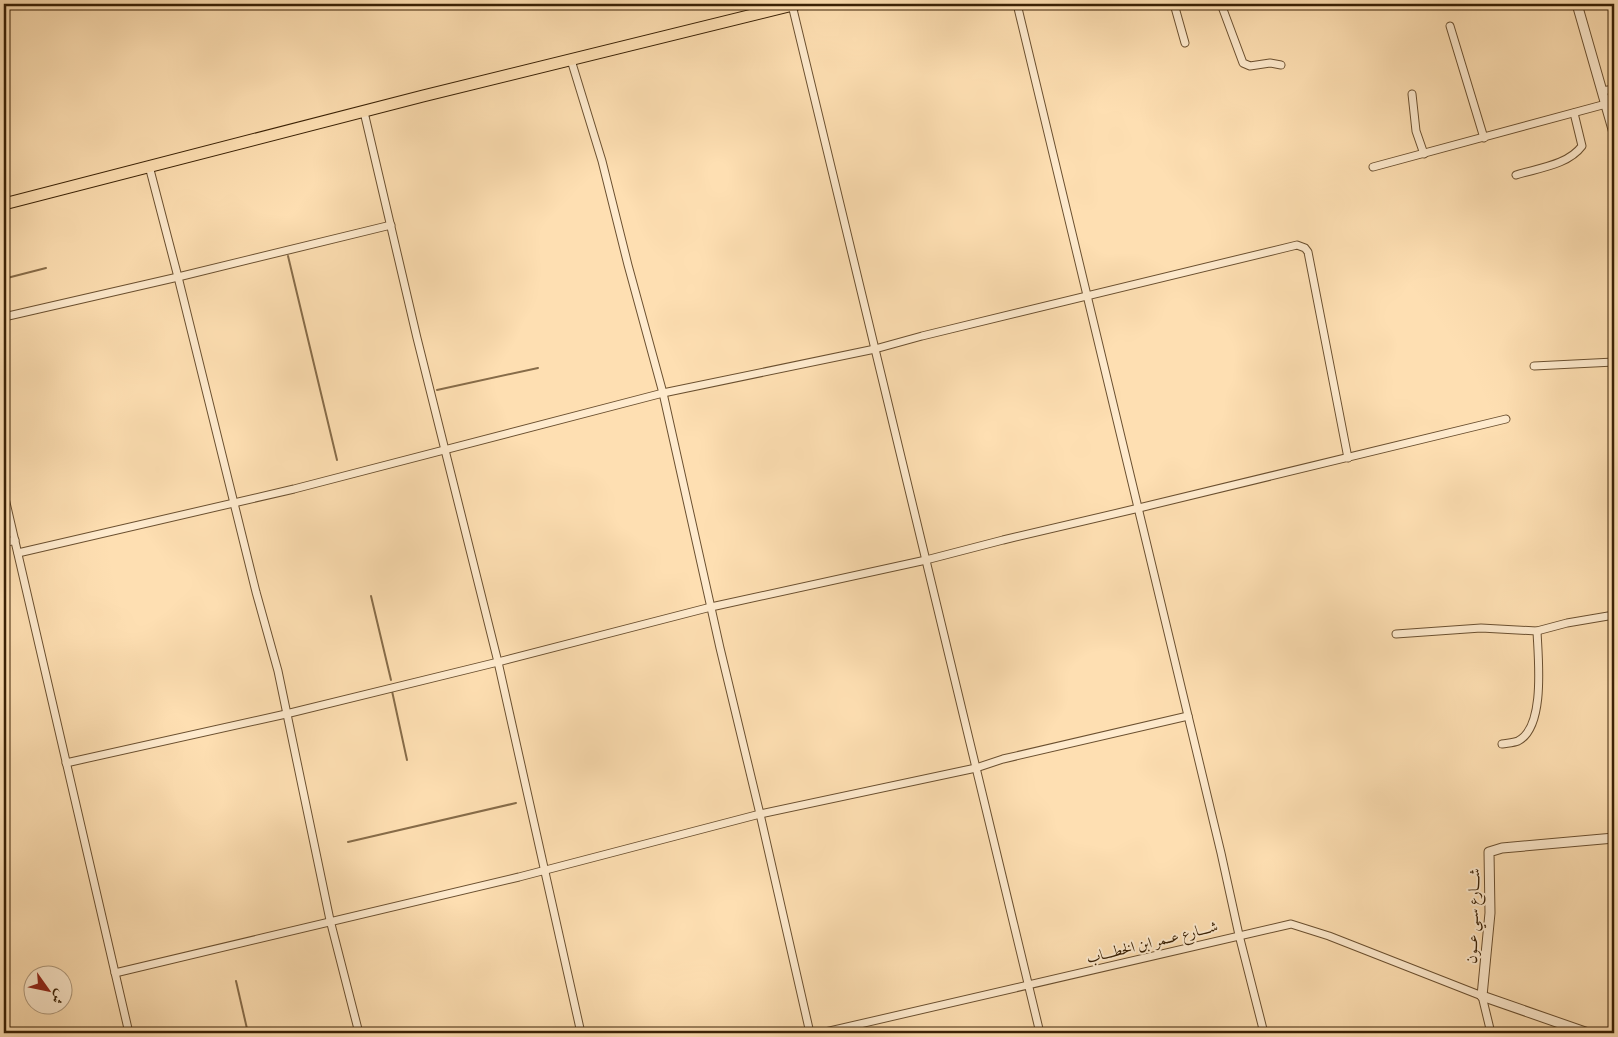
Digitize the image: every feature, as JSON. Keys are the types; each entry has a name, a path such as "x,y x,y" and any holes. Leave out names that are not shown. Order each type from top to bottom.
{"main road":[{"path":"4,204 423,96 795,5"}],"street":[{"path":"1017,4 1264,1033"},
{"path":"1174,4 1185,43"},
{"path":"1221,4 1243,63 1250,66 1270,63 1281,65"},
{"path":"1577,4 1614,133"},
{"path":"795,5 875,349 1040,1033"},
{"path":"1450,26 1484,138"},
{"path":"571,60 602,162 662,393 810,1033"},
{"path":"1602,91 1614,89"},
{"path":"1412,94 1416,131 1424,154"},
{"path":"1374,167 1606,104"},
{"path":"364,112 444,450 498,662 581,1033"},
{"path":"1516,175 1566,160 1576,154 1582,146 1574,113"},
{"path":"149,166 256,592 278,671 330,920 359,1033"},
{"path":"4,317 391,225"},
{"path":"18,553 294,489 662,393 875,349 1087,295 1297,245 1305,248 1315,287 1348,458"},
{"path":"1534,366 1614,362"},
{"path":"66,763 286,714 711,607 926,560 1506,419"},
{"path":"4,494 129,1033"},
{"path":"4,543 15,540"},
{"path":"1396,634 1481,628 1537,630 1614,615"},
{"path":"1502,744 1518,741 1523,737 1530,728 1536,713 1538,673 1537,630"},
{"path":"115,973 543,870 760,814 976,768 1003,759 1188,716"},
{"name":"شــــارع ســي عـــون","path":"1482,996 1490,913 1489,852 1502,848 1614,838"},
{"name":"شــــارع عــمر ابن الخطــــاب","path":"821,1033 1291,924 1300,925 1482,996"},
{"path":"1482,996 1491,1033"},
{"path":"1482,996 1588,1033"}],"waterway":[{"path":"288,256 337,460"},
{"path":"7,278 46,268"},
{"path":"437,390 538,368"},
{"path":"371,596 391,680"},
{"path":"392,691 407,760"},
{"path":"348,842 516,803"},
{"path":"236,981 248,1033"}]}
